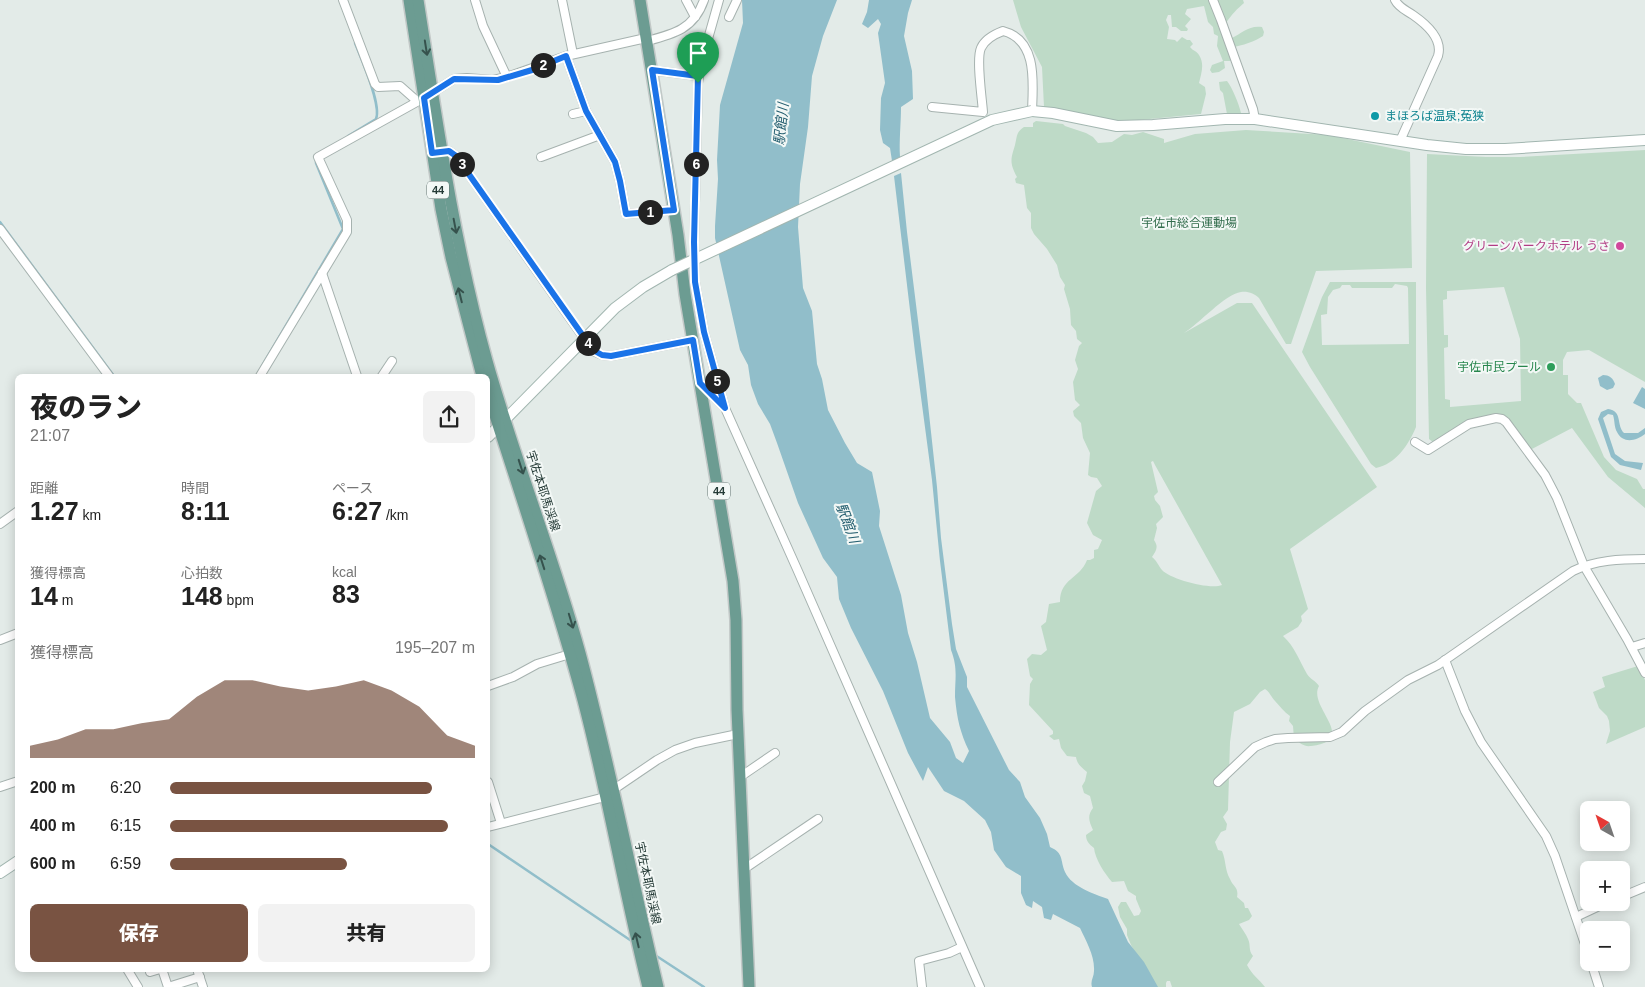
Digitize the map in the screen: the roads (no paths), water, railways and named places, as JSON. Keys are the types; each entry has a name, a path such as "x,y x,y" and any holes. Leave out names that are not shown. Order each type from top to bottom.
{"main road":[{"name":"宇佐本耶馬渓線","path":"409,0 424,97 502,422 610,792 658,987"},
{"name":"宇佐本耶馬渓線","path":"418,0 424,97"},
{"name":"44","path":"640,0 733,581 749,987"},
{"name":"宇佐本耶馬渓線","path":"437,152 441,209 451,257 481,374"},
{"name":"宇佐本耶馬渓線","path":"490,397 502,422 572,626 602,737 635,932 648,987"}],"street":[{"path":"343,0 375,84 378,86 400,86 424,97"},
{"path":"475,0 483,26 497,52 507,78"},
{"path":"562,0 570,55 586,111 616,166 626,214 674,210"},
{"path":"686,0 695,17"},
{"path":"261,374 344,237 348,225 318,157 454,79 493,80 507,78 570,55 680,30 695,17 704,0"},
{"path":"719,0 698,76 694,242 695,282 704,332 725,408 980,987"},
{"path":"729,17 737,0"},
{"path":"1213,0 1255,119"},
{"path":"1395,0 1400,8 1411,13 1424,25 1438,41 1440,48 1400,141"},
{"path":"932,107 983,112 981,48 991,36 1003,31 1012,33 1022,43 1030,56 1034,79 1032,112"},
{"path":"652,70 698,76"},
{"path":"572,114 586,111"},
{"path":"490,434 584,338 628,298 652,281 992,120 1032,112 1053,113 1117,126 1225,119 1255,119 1448,148 1481,149 1645,140"},
{"path":"541,157 600,135"},
{"path":"437,152 449,151 456,156 596,353 611,356 693,340"},
{"path":"0,229 108,374"},
{"path":"322,273 356,374"},
{"path":"383,374 392,361"},
{"path":"700,383 725,408"},
{"path":"1415,442 1428,450 1469,424 1496,418 1504,421 1545,475 1556,495 1584,566 1632,647 1645,673"},
{"path":"0,524 15,513"},
{"path":"1218,782 1256,747 1266,742 1275,739 1338,735 1346,730 1365,711 1408,680 1445,660 1568,574 1584,566 1621,560 1645,559"},
{"path":"0,640 15,634"},
{"path":"1632,647 1645,643"},
{"path":"490,685 514,677 537,664 570,654"},
{"path":"1445,660 1465,711 1480,742 1546,836 1555,856 1580,929"},
{"path":"490,826 593,801 675,750 695,743 738,734"},
{"path":"740,777 775,753"},
{"path":"0,787 15,782"},
{"path":"490,789 500,823"},
{"path":"744,869 818,819"},
{"path":"0,873 15,864"},
{"path":"1630,893 1645,887"},
{"path":"1576,917 1589,911"},
{"path":"922,987 919,961 949,953 962,947"},
{"path":"1594,971 1599,987"},
{"path":"129,972 138,987"},
{"path":"162,972 168,987 200,977"},
{"path":"198,972 203,987"}],"water":[{"name":"駅館川","path":"742,0 837,0 823,36 812,76 808,127 800,184 798,227 803,288 812,311 817,364 828,410 857,463 872,472 880,511 879,526 901,595 908,633 930,718 950,742 956,758 963,763 969,751 961,731 956,705 955,668 951,650 894,176 901,173 952,624 956,649 967,677 967,687 1009,770 1020,782 1025,797 1040,818 1050,847 1060,854 1068,877 1078,886 1108,899 1128,942 1144,962 1158,987 1092,987 1093,960 1080,928 1053,914 1051,920 1044,918 1042,907 1033,901 1032,908 1026,905 1021,893 1021,876 1006,867 994,850 991,832 985,820 964,801 944,791 928,767 923,781 908,753 883,691 851,628 839,599 837,577 823,558 798,503 770,424 758,404 751,385 748,365 740,350 715,238 720,105 743,23"},
{"path":"869,0 912,0 904,36 912,71 913,99 901,107 900,157 892,161 890,148 883,143 880,130 881,98 885,83 878,33 881,24 878,19 868,28 862,24"},
{"path":"1603,375 1609,376 1613,380 1615,384 1613,388 1607,390 1600,386 1598,378"},
{"path":"1642,387 1645,389 1645,409 1633,403"},
{"path":"1608,409 1613,410 1618,415 1624,433 1638,433 1645,428 1645,434 1634,440 1626,440 1617,432 1613,415 1608,414 1603,418 1615,454 1625,461 1643,463 1641,470 1620,465 1611,457 1598,419 1601,412"}],"waterway":[{"path":"348,136 376,119 377,112 374,93 355,43"},
{"path":"262,366 343,229 316,160"},
{"path":"0,222 113,374"},
{"path":"490,845 633,942"},
{"path":"655,955 704,987"}],"place":[{"name":"まほろば温泉;菟狭","path":"1375,116"},
{"name":"グリーンパークホテル うさ","path":"1620,246"},
{"name":"宇佐市民プール","path":"1551,367"}],"park label":[{"name":"宇佐市総合運動場","path":"1189,223"}]}
